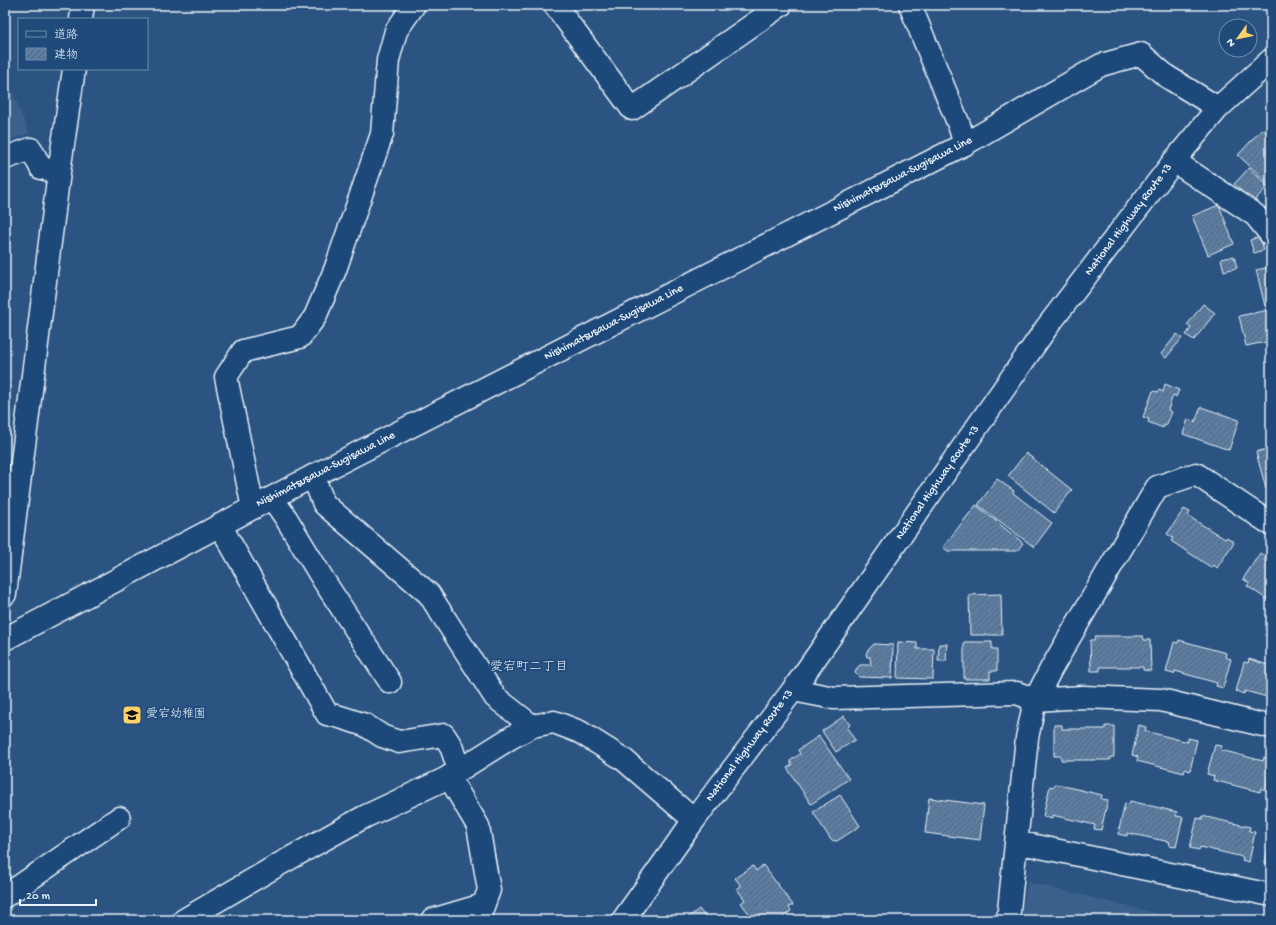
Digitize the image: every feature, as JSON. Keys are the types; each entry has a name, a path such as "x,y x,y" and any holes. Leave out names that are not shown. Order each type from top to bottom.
{"main road":[{"path":"81,18 83,5"},
{"path":"253,508 226,377 243,351 300,337 316,317 335,270 382,134 388,60 396,31 414,5"},
{"path":"555,5 632,110 781,5"},
{"path":"910,5 959,125 965,144"},
{"name":"Nishimatsusawa-Sugisawa Line","path":"5,639 313,476 965,144 1101,65 1141,54 1166,76 1218,108"},
{"name":"National Highway Route 13","path":"623,920 694,820 793,690 1047,327 1174,161 1218,108 1271,60"},
{"path":"5,594 59,172 74,70"},
{"path":"5,158 31,149 41,168 59,172"},
{"path":"1174,161 1255,215 1271,235"},
{"path":"1008,920 1026,738 1035,700 1051,669 1157,487 1196,474 1271,524"},
{"path":"313,476 324,504 429,594 495,697 532,726"},
{"path":"272,498 390,682"},
{"path":"220,525 327,714 365,725 382,736 399,742 444,735 450,746 454,774 478,826 489,890 481,913 432,920"},
{"path":"793,690 834,698 1017,693 1035,700 1083,697 1161,700 1271,727"},
{"path":"184,920 364,817 454,774 532,726 554,722 580,732 623,759 694,820"},
{"path":"5,896 118,818"},
{"path":"1016,842 1271,894"}],"shaded area":[{"path":"5,73 29,133 5,142"},
{"path":"1028,882 1184,920 1020,920"}],"building":[{"path":"1262,129 1271,137 1269,142 1271,144 1271,186 1238,155"},
{"path":"1249,168 1268,186 1253,202 1234,184"},
{"path":"1271,204 1271,220 1264,208"},
{"path":"1219,205 1234,244 1208,255 1192,216"},
{"path":"1260,237 1264,250 1254,253 1250,240"},
{"path":"1234,256 1237,268 1224,271 1221,259"},
{"path":"1271,267 1271,304 1265,306 1256,270"},
{"path":"1203,304 1215,313 1194,340 1186,335 1191,328 1187,325"},
{"path":"1268,310 1268,313 1271,312 1271,341 1246,346 1239,316"},
{"path":"1177,334 1182,338 1166,358 1161,354"},
{"path":"1165,384 1179,390 1176,397 1173,395 1168,410 1172,412 1166,426 1164,425 1163,428 1148,422 1149,419 1143,417 1153,391 1158,392 1159,390 1163,392"},
{"path":"1201,407 1239,420 1229,450 1183,434 1188,419 1195,422"},
{"path":"1271,448 1271,487 1266,489 1256,452"},
{"path":"1026,453 1072,490 1054,513 1008,476"},
{"path":"997,479 1014,491 1013,493 1052,523 1034,547 978,505"},
{"path":"976,505 1023,543 1017,551 948,551 943,547"},
{"path":"1184,509 1190,512 1188,516 1225,539 1227,537 1234,542 1217,568 1214,565 1212,568 1171,541 1173,538 1167,534"},
{"path":"1260,553 1266,557 1264,561 1271,565 1271,602 1247,586 1249,583 1243,579"},
{"path":"1001,594 1002,635 970,635 969,595"},
{"path":"1095,636 1143,636 1144,640 1150,640 1151,671 1143,670 1143,667 1100,667 1100,671 1091,671 1090,640 1094,640"},
{"path":"1179,640 1226,653 1225,657 1231,659 1223,688 1216,686 1217,683 1175,671 1174,674 1166,672 1174,642 1178,643"},
{"path":"898,642 917,643 917,649 934,649 933,679 897,678"},
{"path":"964,642 992,642 992,649 997,649 997,671 990,671 990,679 964,679"},
{"path":"874,644 893,645 892,678 859,677 855,673 860,665 871,665 870,657 867,657 866,654"},
{"path":"939,644 947,644 946,661 938,661"},
{"path":"1249,659 1271,666 1271,698 1245,691 1244,694 1236,691 1244,662 1248,663"},
{"path":"844,716 850,725 847,728 855,740 836,752 822,731"},
{"path":"1054,725 1062,725 1062,729 1105,729 1105,726 1114,726 1114,757 1110,757 1110,760 1061,760 1061,756 1054,756"},
{"path":"1139,725 1146,727 1145,731 1188,742 1188,738 1197,740 1190,771 1185,769 1184,773 1137,761 1138,757 1132,755"},
{"path":"819,736 849,779 811,804 787,768 792,765 790,761 800,754 798,750"},
{"path":"1215,745 1222,746 1221,750 1263,761 1264,757 1271,759 1271,767 1265,790 1261,788 1260,792 1213,780 1214,776 1207,774"},
{"path":"1055,784 1102,795 1101,799 1108,800 1101,830 1094,829 1095,825 1052,815 1052,819 1043,816 1050,786 1054,787"},
{"path":"840,795 860,826 837,841 831,840 813,812"},
{"path":"929,798 984,805 980,840 925,833"},
{"path":"1130,801 1177,812 1176,816 1183,817 1176,847 1169,846 1170,842 1127,833 1127,836 1118,834 1125,803 1129,804"},
{"path":"1202,816 1250,827 1249,831 1255,832 1249,862 1242,860 1243,857 1200,847 1199,850 1190,848 1197,818 1202,819"},
{"path":"1271,834 1271,865 1265,863"},
{"path":"763,865 793,905 789,907 791,911 780,919 754,920 741,903 745,900 737,889 741,886 735,878 753,866 756,871"},
{"path":"699,909 708,920 685,920"}],"place":[{"name":"愛宕幼稚園","path":"132,715"}],"district":[{"name":"愛宕町二丁目","path":"529,667"}]}
